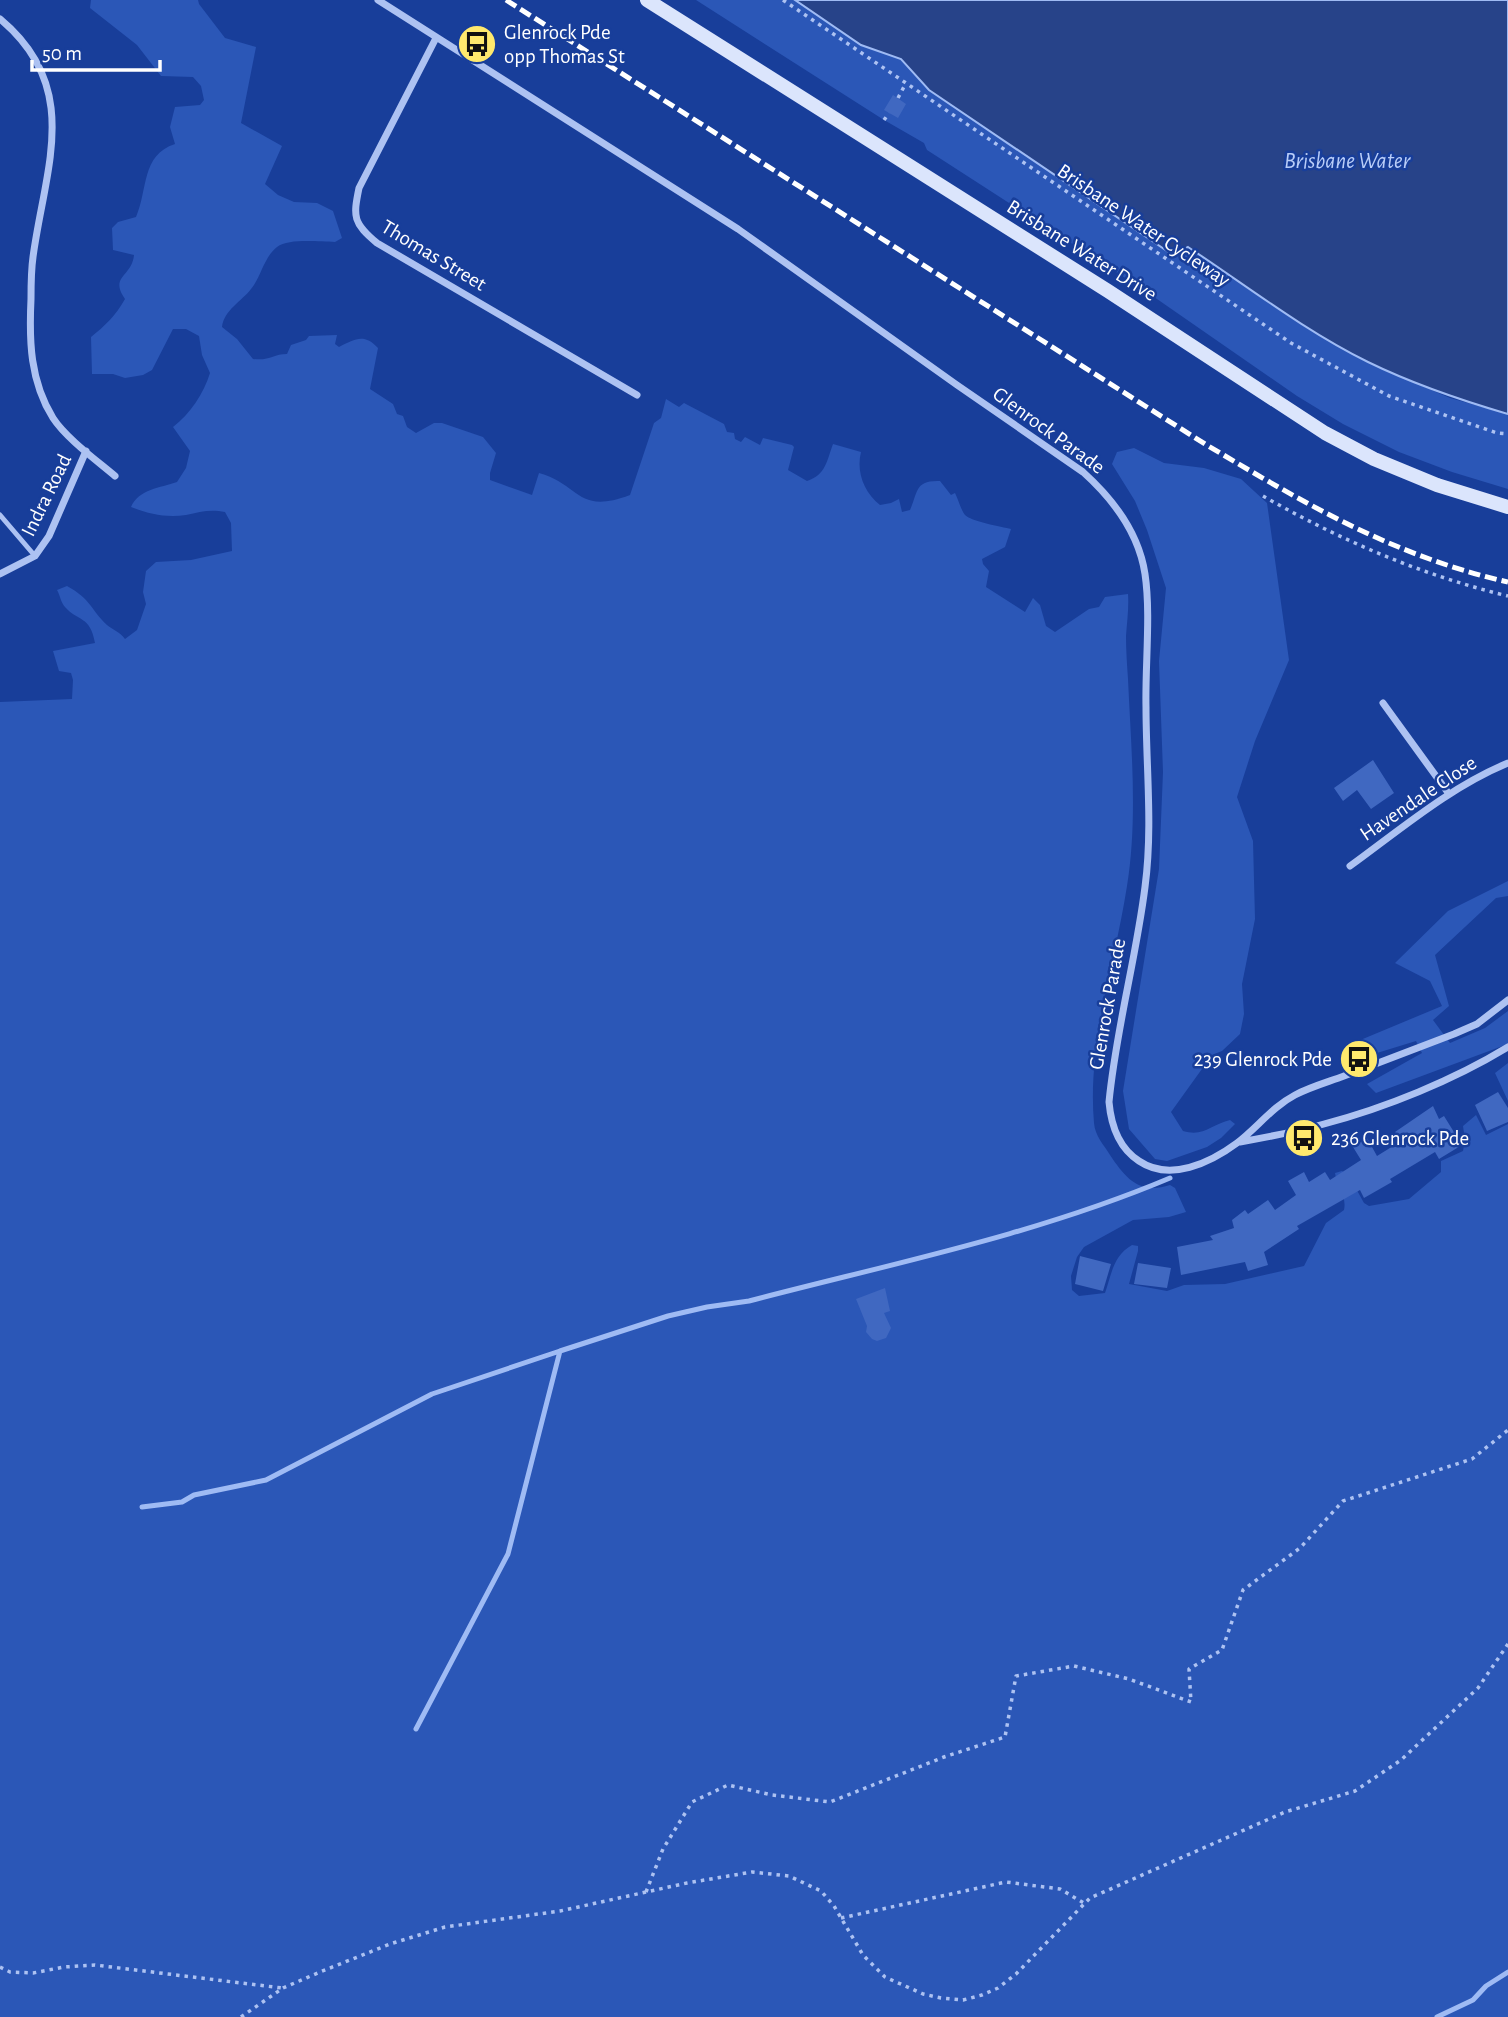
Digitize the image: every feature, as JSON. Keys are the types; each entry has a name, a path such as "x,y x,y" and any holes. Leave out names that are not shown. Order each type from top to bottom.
{"main road":[{"name":"Brisbane Water Drive","path":"647,0 1108,291 1325,433 1374,459 1427,481 1508,507"}],"street":[{"name":"Glenrock Parade","path":"378,0 738,229 957,386 1083,472 1101,488 1117,508 1132,533 1145,574 1149,822 1146,886 1109,1102 1110,1115 1128,1153 1145,1165 1163,1170 1202,1164 1237,1143 1266,1115 1293,1096 1477,1024 1508,1000"},
{"path":"0,19 17,33 23,42 40,71 52,100 54,132 49,174 32,258 30,330 32,364 39,392 54,420 115,475"},
{"name":"Thomas Street","path":"436,38 359,188 354,211 360,229 377,243 636,395"},
{"name":"Indra Road","path":"0,574 35,555 49,536 86,451"},
{"path":"1383,703 1449,794"},
{"name":"Havendale Close","path":"1350,866 1449,794 1484,773 1508,763"},
{"name":"Glenrock Parade","path":"1237,1143 1326,1124 1385,1104 1483,1062 1508,1047"}],"lane":[{"path":"0,515 35,555"}],"path":[{"name":"Brisbane Water Cycleway","path":"783,0 1291,343 1389,396 1508,435"},
{"path":"898,99 906,83"},
{"path":"884,120 889,113"},
{"path":"1263,496 1310,523 1357,545 1470,586 1508,596"},
{"path":"646,1892 663,1849 692,1802 727,1785 772,1795 830,1801 944,1757 1005,1737 1016,1676 1074,1666 1129,1679 1191,1702 1189,1669 1222,1650 1243,1590 1300,1548 1343,1501 1472,1459 1508,1430"},
{"path":"241,2017 284,1988 390,1944 445,1927 559,1911 742,1872 789,1876 821,1891 863,1955 885,1977 922,1994 963,2000 991,1992 1008,1981 1043,1949 1060,1927 1090,1898 1285,1812 1355,1791 1401,1760 1478,1688 1508,1644"},
{"path":"841,1918 1006,1882 1060,1889 1084,1903"},
{"path":"0,1968 10,1972 33,1973 95,1965 284,1988"}],"shaded area":[{"path":"91,0 198,0 225,38 256,47 241,123 282,146 265,184 278,195 294,202 317,203 333,211 342,238 335,242 297,241 277,247 251,289 223,321 222,327 237,339 253,359 287,354 291,345 306,340 309,336 337,335 335,344 339,347 359,339 368,340 378,348 370,389 393,404 397,414 403,416 407,427 416,433 434,423 442,423 483,437 496,453 490,480 532,495 539,473 553,478 580,496 599,502 630,495 654,423 661,418 666,399 679,407 684,403 724,424 727,432 734,433 735,439 741,442 745,437 760,445 763,438 792,445 794,447 788,470 807,481 822,471 833,444 861,452 861,474 870,494 880,505 899,499 902,512 910,510 921,485 940,481 951,495 955,493 965,515 987,524 1011,529 1005,547 982,559 989,571 986,587 1025,612 1033,598 1040,605 1046,626 1055,632 1089,609 1099,607 1105,597 1128,594 1126,641 1133,782 1132,835 1127,886 1098,1034 1093,1093 1094,1123 1100,1140 1128,1178 1150,1188 1170,1185 1175,1188 1186,1212 1169,1217 1133,1220 1084,1247 1077,1257 1071,1276 1072,1290 1079,1296 1105,1293 1117,1260 1132,1245 1138,1246 1138,1251 1129,1284 1167,1291 1184,1285 1225,1284 1304,1266 1326,1223 1344,1210 1344,1200 1335,1173 1342,1171 1349,1176 1364,1203 1369,1206 1409,1199 1441,1172 1441,1161 1463,1151 1463,1126 1476,1115 1486,1135 1508,1124 1508,2017 0,2017 0,702 72,699 71,673 59,671 53,651 95,643 87,623 65,607 57,590 67,586 75,591 107,625 125,639 137,630 146,604 143,592 146,571 156,562 191,560 232,551 231,523 225,512 165,516 131,507 139,496 177,482 186,468 190,451 173,427 196,403 210,373 202,355 199,336 186,329 173,329 152,370 143,375 125,378 113,374 92,374 91,337 110,320 125,299 119,286 120,281 130,268 134,255 113,250 112,228 118,222 136,217 151,165 164,149 175,144 170,127 175,107 200,105 204,100 201,86 193,77 161,76 137,45 90,8"},
{"path":"696,0 795,0 861,45 901,59 929,90 1050,171 1188,247 1316,332 1367,362 1450,398 1508,414 1508,489 1399,452 1343,424 1297,396 1144,290 927,150 924,143"},
{"path":"1134,448 1164,463 1204,468 1241,479 1267,503 1289,660 1255,741 1237,797 1253,841 1255,919 1242,984 1244,1014 1240,1034 1222,1051 1212,1055 1171,1112 1183,1131 1196,1133 1230,1120 1235,1124 1207,1147 1167,1161 1155,1159 1129,1129 1123,1091 1159,869 1163,772 1159,661 1166,588 1135,501 1112,464 1117,452"},
{"path":"1508,881 1508,896 1496,898 1435,955 1449,1006 1433,1020 1450,1043 1485,1028 1508,1011 1508,1044 1376,1093 1367,1084 1422,1053 1416,1041 1364,1057 1358,1041 1442,1006 1430,981 1395,963 1448,911"},
{"path":"1508,1063 1508,1101 1495,1073"}],"water":[{"name":"Brisbane Water","path":"795,0 1508,0 1508,414 1437,391 1345,350 1188,247 1173,255 929,90 901,59 861,45"}],"building":[{"path":"893,95 906,104 898,118 884,110"},
{"path":"1373,760 1394,793 1371,809 1357,790 1343,801 1334,788"},
{"path":"1498,1092 1508,1108 1508,1122 1487,1131 1475,1105"},
{"path":"1433,1106 1439,1119 1444,1116 1462,1145 1439,1159 1435,1152 1364,1198 1360,1190 1297,1226 1299,1229 1264,1252 1268,1265 1248,1271 1245,1262 1181,1275 1177,1247 1213,1240 1210,1236 1234,1228 1232,1220 1245,1210 1248,1214 1268,1200 1275,1210 1296,1195 1288,1181 1304,1172 1309,1182 1325,1172 1330,1180 1361,1160 1353,1147 1367,1138 1377,1156 1398,1143 1395,1132"},
{"path":"1080,1256 1111,1264 1103,1291 1075,1284"},
{"path":"1138,1263 1171,1268 1167,1288 1134,1284"},
{"path":"885,1288 890,1311 884,1313 891,1328 886,1338 877,1341 866,1332 867,1326 856,1299"}],"waterway":[{"path":"416,1729 508,1554 560,1351 668,1316 749,1301 1015,1232 1119,1198 1170,1178"},
{"path":"142,1507 182,1502 194,1495 266,1480 432,1394 560,1351"},
{"path":"1437,2017 1473,2000 1486,1986 1508,1972"}],"railway":[{"path":"506,0 1242,466 1314,507 1388,542 1426,558 1508,582"}],"place":[{"name":"Glenrock Pde opp Thomas St","path":"477,44"},
{"name":"239 Glenrock Pde","path":"1359,1059"},
{"name":"236 Glenrock Pde","path":"1304,1138"}]}
